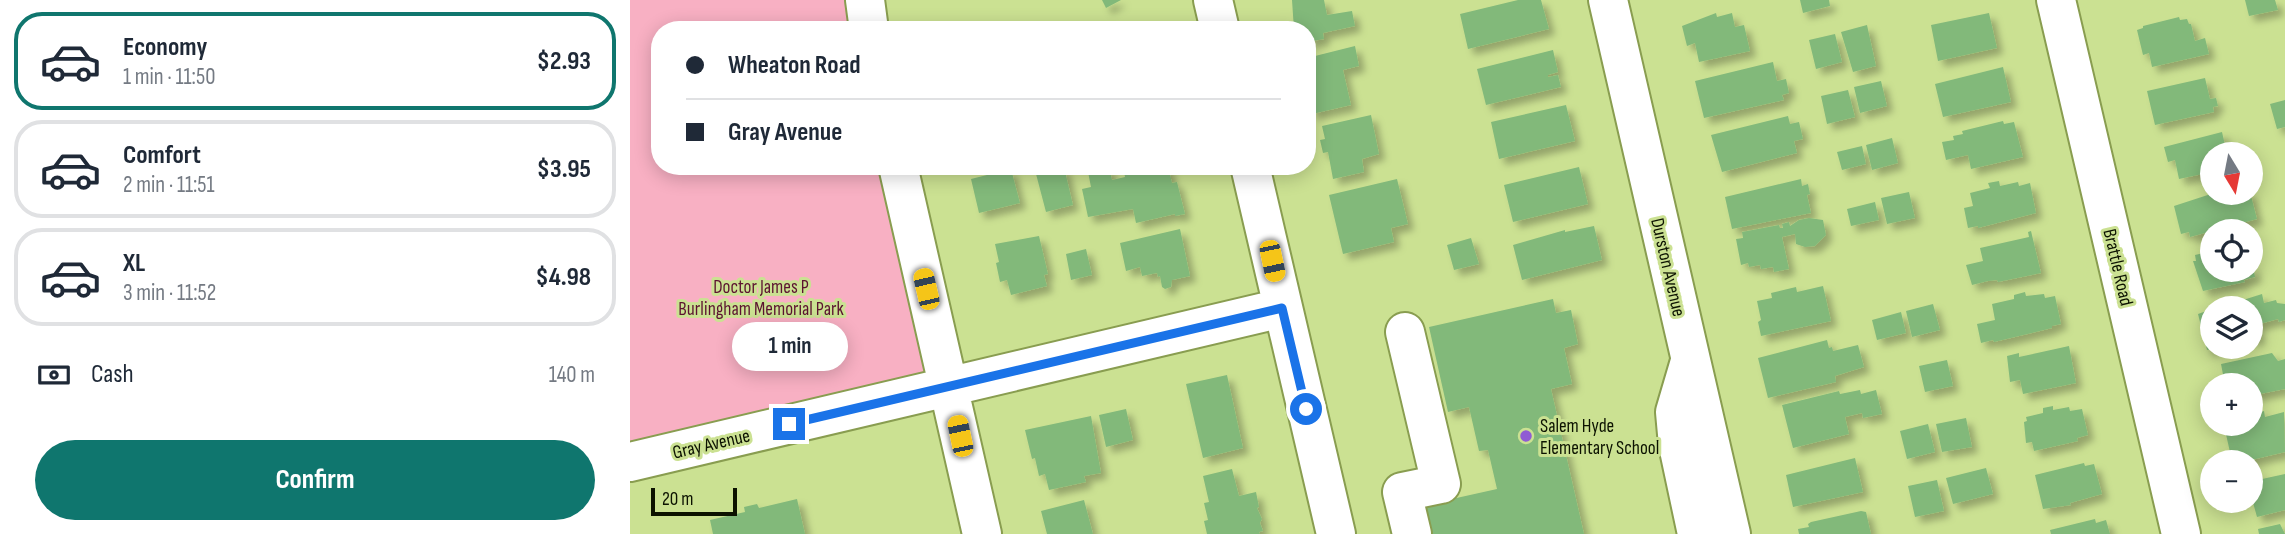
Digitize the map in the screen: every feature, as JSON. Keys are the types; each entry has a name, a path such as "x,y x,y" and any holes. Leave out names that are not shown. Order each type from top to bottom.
{"street":[{"path":"865,0 868,21"},
{"path":"1213,0 1218,21"},
{"name":"Durston Avenue","path":"1608,0 1731,534"},
{"name":"Brattle Road","path":"2056,0 2181,534"},
{"path":"900,175 982,534"},
{"path":"1252,175 1336,534"},
{"name":"Gray Avenue","path":"630,462 1282,308"},
{"path":"1405,332 1441,484 1402,492 1412,534"},
{"path":"1691,359 1675,412 1678,445 1697,534"}],"green space":[{"name":"Doctor James P Burlingham Memorial Park","path":"630,0 865,0 868,21 651,21 651,175 900,175 948,386 630,462"}],"building":[{"path":"1102,0 1121,0 1106,8"},
{"path":"1292,0 1324,0 1327,15 1352,11 1355,26 1323,33 1324,39 1316,40 1316,21 1293,21"},
{"path":"1518,0 1541,0 1549,29 1468,49 1460,14"},
{"path":"1800,0 1829,0 1830,6 1803,13"},
{"path":"2245,0 2275,0 2278,10 2249,16"},
{"path":"1716,13 1717,17 1732,13 1735,27 1744,25 1750,51 1699,62 1695,43 1687,46 1682,26"},
{"path":"1989,13 1997,48 1938,61 1931,25"},
{"path":"2179,17 2180,20 2187,19 2191,24 2195,41 2205,38 2209,54 2152,67 2149,53 2143,55 2137,30"},
{"path":"1867,25 1876,66 1853,72 1841,32"},
{"path":"1835,34 1842,62 1816,69 1809,40"},
{"path":"1355,46 1359,66 1343,70 1351,105 1316,113 1316,56"},
{"path":"1553,50 1558,72 1548,77 1558,75 1561,87 1486,105 1477,69"},
{"path":"1773,62 1777,81 1786,79 1789,93 1782,95 1784,100 1704,118 1695,81"},
{"path":"2003,67 2011,102 1943,117 1935,84"},
{"path":"2205,78 2210,99 2216,98 2218,106 2213,107 2214,112 2155,125 2147,91"},
{"path":"1881,81 1887,106 1860,113 1854,87"},
{"path":"1848,90 1855,117 1827,124 1821,96"},
{"path":"2285,100 2285,127 2277,129 2270,104"},
{"path":"1566,105 1575,141 1499,159 1491,122"},
{"path":"1371,115 1379,154 1362,159 1364,172 1333,179 1328,152 1323,153 1320,140 1325,139 1322,126"},
{"path":"1788,116 1790,124 1799,122 1803,139 1794,141 1797,153 1722,172 1711,135"},
{"path":"2003,121 2004,124 2014,122 2023,157 1971,169 1968,155 1946,160 1942,142 1954,140 1953,136 1963,134 1962,131"},
{"path":"2222,132 2224,142 2200,142 2200,175 2179,179 2175,160 2168,162 2164,147"},
{"path":"1892,138 1898,163 1872,170 1866,145"},
{"path":"1862,146 1866,164 1842,170 1837,152"},
{"path":"1579,167 1588,204 1513,222 1504,185"},
{"path":"987,175 1013,175 1020,203 979,213 971,179"},
{"path":"1036,175 1066,175 1073,205 1046,212"},
{"path":"1089,175 1111,175 1112,180 1170,175 1172,183 1177,182 1185,214 1136,223 1133,209 1088,217 1082,189 1091,187"},
{"path":"1397,179 1408,224 1391,228 1394,242 1343,254 1329,195"},
{"path":"1801,179 1802,186 1808,184 1810,194 1807,195 1811,213 1732,229 1725,197"},
{"path":"1999,181 2000,186 2018,182 2019,186 2030,183 2036,213 1978,228 1968,228 1964,208 1973,206 1970,193 1990,188 1988,183"},
{"path":"1909,192 1915,218 1887,224 1881,198"},
{"path":"2200,198 2200,205 2253,205 2257,219 2200,219 2200,234 2190,237 2189,232 2181,234 2174,206"},
{"path":"1875,202 1879,220 1851,226 1847,209"},
{"path":"1809,218 1823,220 1826,235 1815,246 1805,247 1796,244 1795,234 1782,237 1789,269 1774,272 1773,267 1761,269 1760,265 1741,265 1736,239 1743,238 1742,232 1779,225 1783,228 1782,224 1789,222 1790,226"},
{"path":"1594,226 1602,260 1522,280 1513,245 1565,230"},
{"path":"1180,229 1190,276 1172,280 1171,287 1165,289 1157,273 1142,276 1140,267 1126,271 1120,243"},
{"path":"2031,231 2041,273 1972,285 1966,265 1983,261 1980,248 2029,237 2028,232"},
{"path":"1039,236 1048,274 1044,275 1047,286 1011,295 1007,280 1000,282 995,244"},
{"path":"1471,238 1479,264 1454,270 1447,245"},
{"path":"1086,249 1092,275 1071,280 1066,254"},
{"path":"2200,254 2200,282 2193,261 2196,261 2195,255"},
{"path":"2200,282 2245,282 2203,291"},
{"path":"1823,286 1831,321 1761,336 1757,301 1772,298 1771,293 1796,287 1797,292"},
{"path":"2025,292 2026,296 2055,296 2061,324 1981,343 1977,324 1995,320 1992,304 2014,299 2014,295"},
{"path":"2263,298 2264,303 2276,300 2277,303 2285,304 2285,320 2279,322 2278,319 2263,323"},
{"path":"1553,299 1556,313 1571,310 1578,344 1564,348 1572,384 1551,389 1584,534 1432,534 1425,505 1497,489 1488,450 1479,451 1469,407 1448,412 1429,327"},
{"path":"1933,304 1940,330 1912,337 1906,311"},
{"path":"1901,312 1906,333 1877,340 1872,320"},
{"path":"1827,340 1833,351 1858,345 1864,367 1835,376 1836,382 1768,398 1758,358"},
{"path":"2069,346 2076,383 2023,394 2020,380 2010,382 2007,356 2019,353 2019,357"},
{"path":"2272,353 2278,361 2285,359 2285,389 2263,393 2263,373 2223,373 2221,364 2244,359 2263,359 2263,355"},
{"path":"1947,360 1953,386 1925,392 1919,366"},
{"path":"1227,375 1243,448 1203,458 1186,384"},
{"path":"1860,390 1861,394 1876,390 1882,414 1863,418 1862,413 1845,417 1849,434 1793,448 1782,405 1839,391 1840,394"},
{"path":"2053,406 2053,410 2069,407 2070,411 2082,409 2088,435 2077,438 2078,441 2034,451 2032,442 2026,443 2026,417 2043,413 2043,408"},
{"path":"1126,409 1133,440 1106,447 1099,415"},
{"path":"2263,411 2265,417 2284,412 2285,452 2263,457 2263,450 2230,450 2226,436 2263,436"},
{"path":"1091,416 1101,473 1084,476 1086,482 1049,490 1045,474 1039,476 1035,458 1032,459 1025,430"},
{"path":"1966,418 1972,447 1942,452 1936,424"},
{"path":"1928,424 1935,452 1907,459 1900,431"},
{"path":"1855,458 1863,492 1793,507 1786,475"},
{"path":"2084,463 2085,466 2094,464 2102,494 2070,503 2071,505 2043,509 2035,475"},
{"path":"1986,468 1993,494 1953,504 1946,478"},
{"path":"1232,469 1239,496 1256,492 1257,508 1262,519 1260,523 1263,531 1259,532 1260,534 1207,534 1204,521 1208,520 1204,503 1209,502 1203,476"},
{"path":"2285,474 2285,510 2257,517 2256,513 2263,513 2263,479"},
{"path":"1937,480 1944,511 1915,517 1908,486"},
{"path":"797,499 805,534 713,534 710,520 745,512 744,507 757,504 759,508"},
{"path":"1084,500 1093,534 1047,534 1041,511"},
{"path":"1866,512 1871,534 1799,534 1798,529 1809,527 1811,522"},
{"path":"2095,519 2096,523 2106,520 2110,534 2051,534 2050,530"},
{"path":"2280,524 2285,534 2259,534 2258,529"}],"place":[{"name":"Salem Hyde Elementary School","path":"1526,436"}],"route":[{"path":"789,424 1282,308 1306,409"}]}
